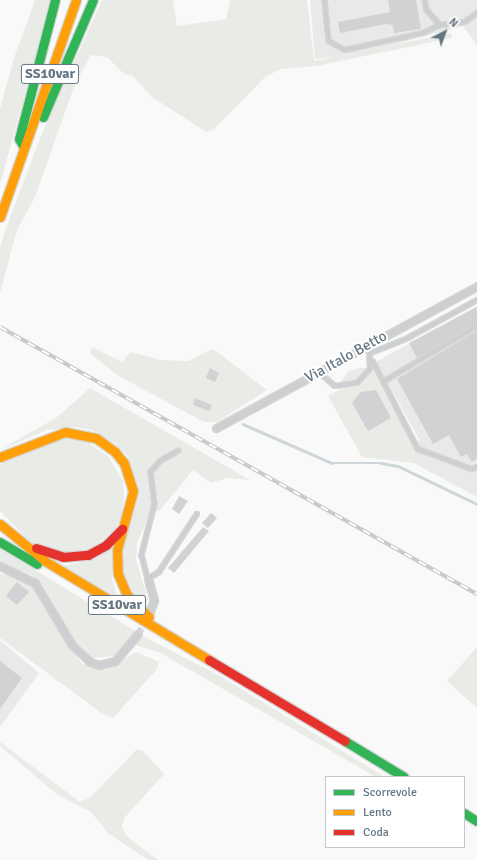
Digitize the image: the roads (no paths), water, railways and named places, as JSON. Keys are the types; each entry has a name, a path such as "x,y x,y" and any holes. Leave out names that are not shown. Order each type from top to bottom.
{"highway":[{"path":"55,0 19,139 24,148 34,138 92,0"},
{"name":"SS10var","path":"0,217 76,0"},
{"path":"0,457 65,432 102,440 115,452 129,476 132,503 117,550 121,584 133,603 164,626 170,636"},
{"path":"0,519 37,549 73,558 97,551 125,525"},
{"name":"SS10var","path":"0,524 23,546 64,572 402,776"},
{"path":"0,542 50,571 64,572"},
{"path":"465,814 477,821"}],"street":[{"name":"Via Italo Betto","path":"216,428 477,286"},
{"path":"0,566 35,583 72,645 90,662 99,665 115,661 138,634"},
{"path":"148,579 154,600 149,614"}],"lane":[{"path":"325,0 330,41 345,50 424,33 440,25 465,22 477,13"},
{"path":"425,0 427,10 440,25"},
{"path":"371,353 408,338 477,300"},
{"path":"383,382 477,326"},
{"path":"369,345 372,361 418,449 472,469 477,467"},
{"path":"319,372 335,386 345,387 362,379 372,361"},
{"path":"179,451 151,472 155,504 142,555 148,579 162,569 197,514"}],"waterway":[{"path":"243,424 332,463 381,463 398,466 477,504"}],"tunnel":[{"path":"138,634 147,619"}],"railway":[{"path":"0,327 477,594"}]}
